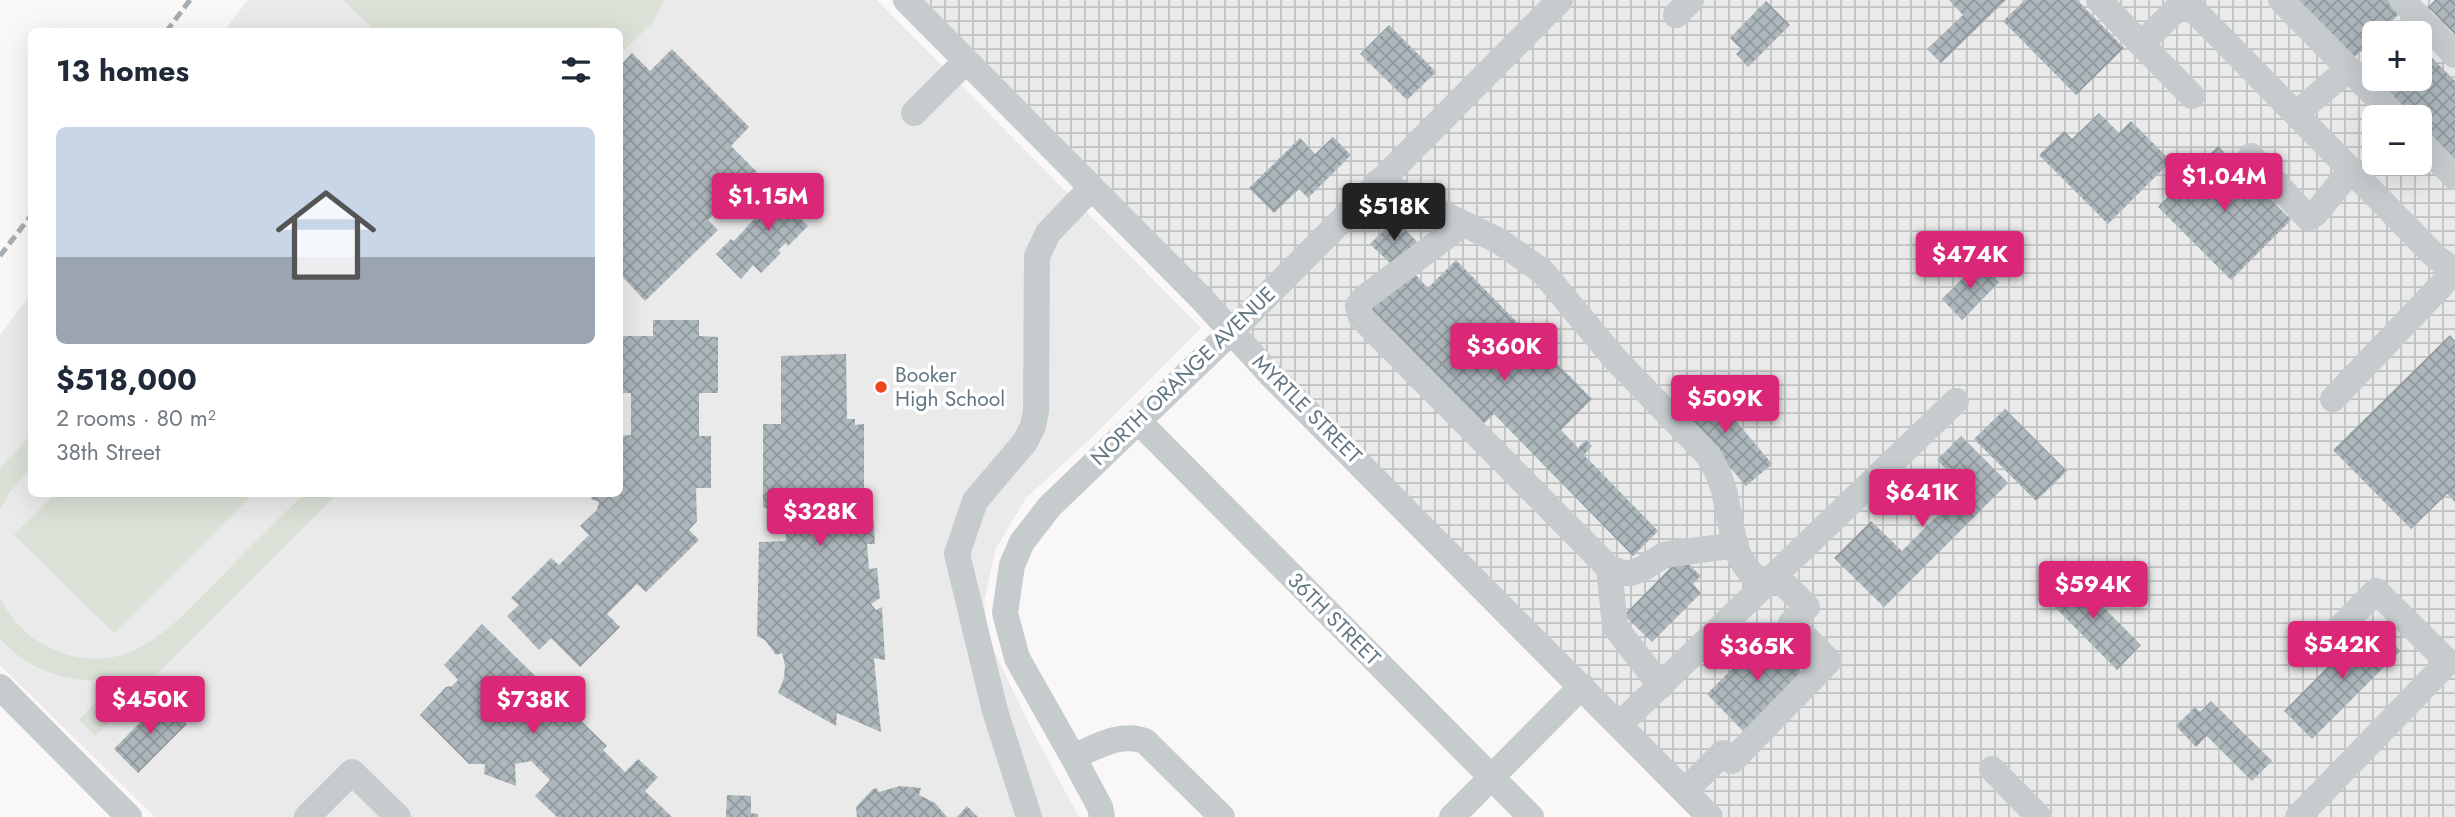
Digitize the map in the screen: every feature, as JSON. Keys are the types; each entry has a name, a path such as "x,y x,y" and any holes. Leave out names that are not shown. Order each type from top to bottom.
{"street":[{"name":"MYRTLE STREET","path":"906,0 1271,374 1710,817"},
{"name":"NORTH ORANGE AVENUE","path":"1102,817 1100,807 1017,658 1005,613 1012,565 1022,542 1058,498 1231,332 1560,0"},
{"path":"2099,0 2192,96"},
{"path":"2281,0 2384,105"},
{"path":"2402,0 2455,55"},
{"path":"2141,44 2185,1 2437,258 2455,271 2333,399"},
{"path":"914,113 966,61"},
{"path":"2296,114 2348,69"},
{"path":"2432,154 2455,177"},
{"path":"2251,156 2308,218 2315,214 2351,170"},
{"path":"1378,182 1499,241 1542,271 1615,359 1708,455 1726,491 1741,558 1769,582 1807,607 1791,623 1829,661 1732,761 1723,753 1685,791"},
{"path":"1029,817 995,711 957,554 975,501 1025,442 1033,426 1036,411 1037,256 1048,233 1091,188"},
{"path":"1462,223 1372,290 1360,302 1359,312 1387,344 1609,568 1630,573 1664,555 1736,544"},
{"path":"1619,725 1956,401"},
{"name":"36TH STREET","path":"1138,421 1531,817"},
{"path":"1609,568 1615,627 1661,685"},
{"path":"2298,817 2448,662 2376,591 2329,639"},
{"path":"1452,817 1582,686"},
{"path":"0,687 129,817"},
{"path":"1073,757 1116,739 1132,737 1145,741 1222,817"},
{"path":"1992,769 2039,817"},
{"path":"307,817 352,772 398,817"}],"shaded area":[{"name":"Booker High School","path":"248,0 877,0 1201,328 1091,438 1026,498 996,548 984,602 990,643 1032,730 1079,817 155,817 0,665 0,335 28,297 28,497 623,497 623,28 226,28"},
{"path":"343,0 664,0 653,22 623,51 623,28 372,28"},
{"path":"921,0 1547,0 1232,317"},
{"path":"1574,0 2168,0 2455,279 2455,817 2312,817 2333,768 2285,817 1725,817 1634,725 1969,401 1957,387 1621,711 1245,331"},
{"path":"2199,0 2455,0 2455,258 2373,175 2432,175 2432,105 2362,105 2362,164"},
{"path":"28,438 28,471 10,492 0,509 0,468"},
{"path":"52,497 250,497 114,633 14,535"},
{"path":"301,497 334,497 95,736 79,720 117,680 84,680 53,674 25,660 0,638 0,597 22,628 52,649 79,657 104,659 126,654 147,644 185,614"}],"building":[{"path":"1949,0 2006,0 1941,63 1927,49 1963,15"},
{"path":"2025,0 2077,0 2124,48 2076,95 2003,21"},
{"path":"2298,0 2388,0 2400,13 2392,21 2362,21 2362,50 2355,57"},
{"path":"2435,0 2455,0 2455,35 2428,7"},
{"path":"1766,1 1790,25 1748,67 1736,54 1741,49 1730,38"},
{"path":"1389,25 1436,72 1407,100 1360,54"},
{"path":"672,49 749,127 731,146 757,172 708,220 718,230 645,301 623,277 623,63 632,53 650,71"},
{"path":"2432,58 2455,81 2455,159 2432,135 2432,105 2402,105 2389,91 2432,91"},
{"path":"2099,113 2119,133 2131,121 2171,161 2108,224 2039,155 2064,131 2072,139"},
{"path":"1333,137 1351,155 1308,198 1299,189 1274,213 1249,188 1300,138 1315,154"},
{"path":"2218,146 2291,220 2231,280 2158,207"},
{"path":"789,181 813,205 800,218 808,226 788,246 786,243 778,250 781,253 761,273 753,265 741,279 716,254 731,239 734,241"},
{"path":"1395,219 1417,242 1393,266 1370,244"},
{"path":"1456,260 1592,399 1561,430 1578,448 1586,440 1592,446 1584,455 1658,531 1633,556 1494,414 1481,426 1367,309 1409,268 1428,288"},
{"path":"1979,262 1999,282 1962,320 1942,299"},
{"path":"653,320 699,320 699,336 718,337 718,393 699,393 699,436 711,436 711,488 696,488 697,521 689,530 699,540 646,592 637,584 607,614 620,627 580,667 551,638 539,650 507,616 519,605 511,598 551,558 559,565 589,535 580,526 597,510 599,502 592,497 623,497 623,436 631,435 631,393 623,393 623,336 653,336"},
{"path":"2450,335 2455,341 2455,502 2447,494 2411,529 2333,450"},
{"path":"846,354 847,419 855,419 855,425 864,424 864,499 872,500 875,544 867,544 869,569 877,568 880,598 871,604 876,610 882,607 885,660 874,658 881,732 837,713 836,726 778,693 784,678 782,653 776,655 765,640 757,636 759,542 786,541 785,515 763,507 763,424 781,424 781,356"},
{"path":"1705,384 1772,464 1746,486 1678,407"},
{"path":"2005,409 2067,471 2036,501 1974,439"},
{"path":"1961,436 2008,483 1884,607 1834,558 1871,521 1902,551 1965,488 1937,460"},
{"path":"1681,557 1701,576 1693,584 1701,593 1652,642 1624,615"},
{"path":"2068,572 2141,645 2117,670 2044,596"},
{"path":"2372,622 2400,651 2312,739 2284,711"},
{"path":"482,624 607,746 603,750 625,772 638,759 658,777 645,791 672,817 557,817 535,796 550,780 531,761 515,764 516,786 484,774 485,764 469,764 420,715 446,687 452,686 458,680 444,665"},
{"path":"1765,636 1809,680 1743,731 1707,694 1746,655 1736,645 1745,637 1755,647"},
{"path":"162,700 187,724 138,773 114,749"},
{"path":"2211,701 2272,761 2252,781 2207,736 2196,747 2176,726 2195,707 2200,712"},
{"path":"900,786 921,788 919,795 935,803 947,817 857,817 856,807 872,790 876,788 879,792"},
{"path":"727,795 751,796 751,813 758,814 758,817 726,817"},
{"path":"967,806 978,817 957,817"}],"railway":[{"path":"169,28 190,0"},
{"path":"0,256 28,219"}],"place":[{"name":"Booker High School","path":"881,387"}]}
